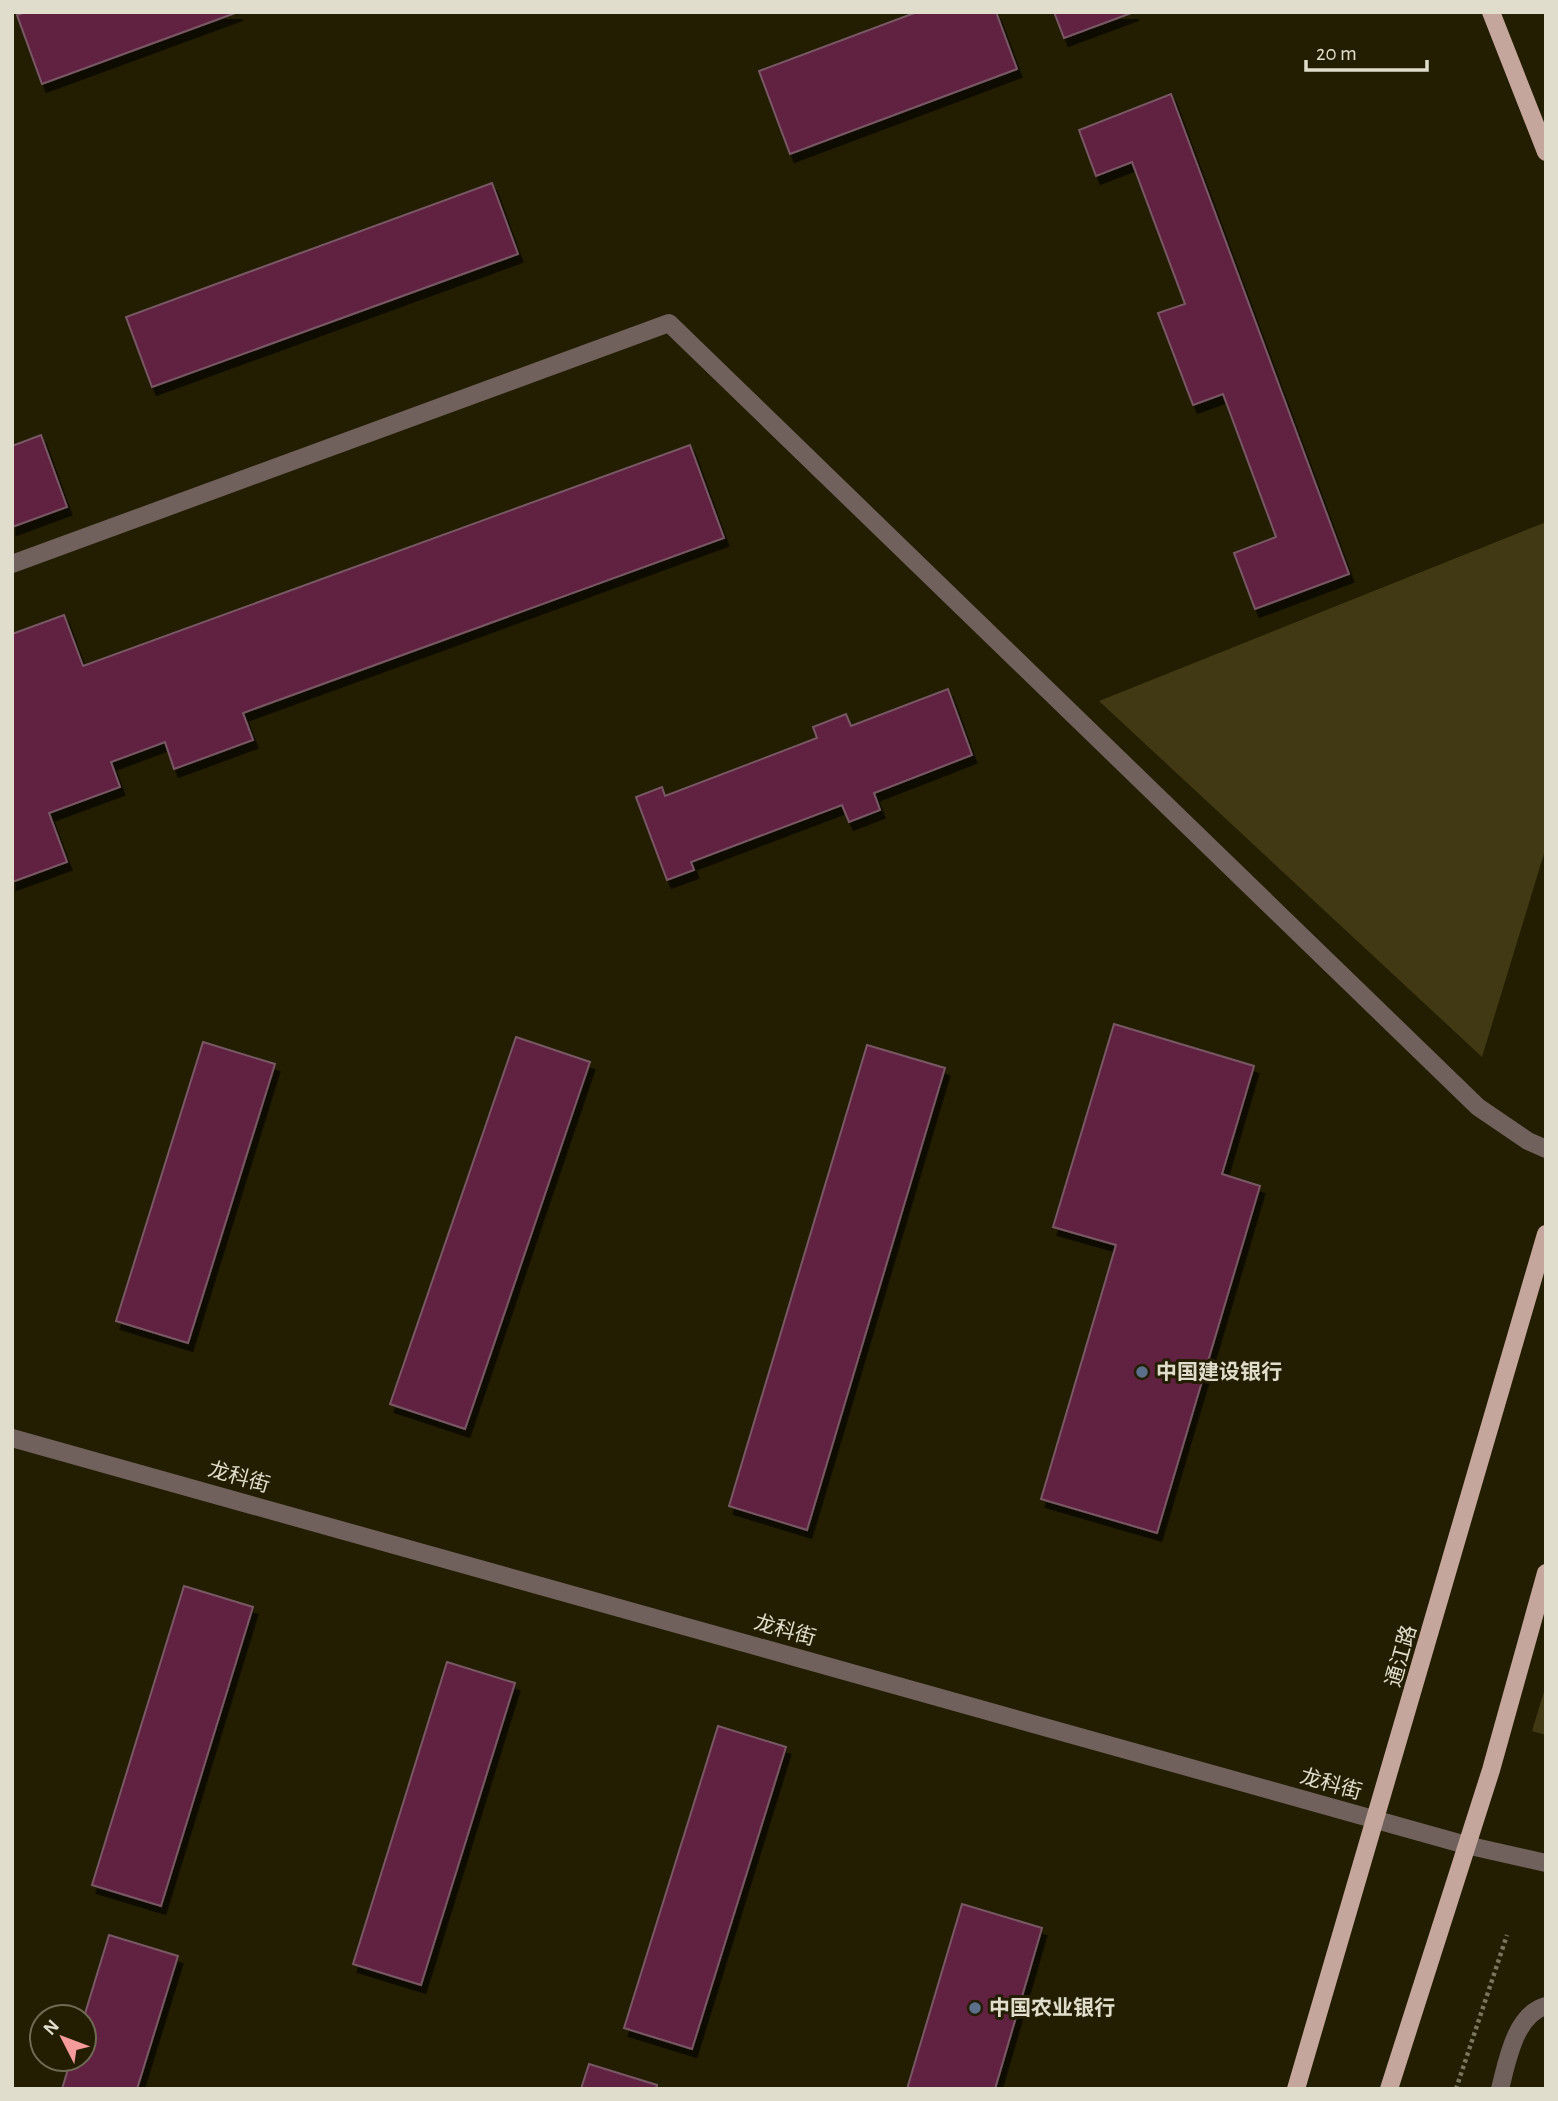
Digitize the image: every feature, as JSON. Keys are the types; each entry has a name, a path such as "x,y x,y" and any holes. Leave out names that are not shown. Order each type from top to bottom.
{"main road":[{"path":"1492,12 1546,152"},
{"name":"通江路","path":"1296,2089 1546,1234"},
{"path":"1389,2089 1491,1770 1546,1573"}],"street":[{"path":"12,564 669,323 1478,1107 1528,1141 1546,1149"},
{"name":"龙科街","path":"12,1438 1466,1845 1546,1863"},
{"path":"1500,2089 1510,2054 1525,2019 1546,2006"}],"path":[{"path":"1455,2089 1507,1935"}],"shaded area":[{"path":"1546,522 1546,847 1482,1057 1099,701"},
{"path":"1546,1685 1546,1735 1532,1731"}],"building":[{"path":"26,12 238,12 42,84 17,15"},
{"path":"917,12 996,12 1017,69 790,154 759,71"},
{"path":"1054,12 1134,12 1064,38"},
{"path":"1171,94 1349,574 1255,609 1234,553 1276,537 1223,394 1193,405 1158,313 1185,304 1132,162 1096,176 1079,130"},
{"path":"492,183 518,254 152,387 126,317"},
{"path":"41,435 67,507 12,527 12,446"},
{"path":"690,445 724,538 243,713 253,740 174,769 165,742 111,762 120,787 49,813 67,862 12,882 12,634 64,615 83,666"},
{"path":"948,689 972,755 874,793 880,810 849,822 842,805 691,862 694,870 667,880 636,797 662,787 665,796 817,738 813,727 846,714 851,726"},
{"name":"中国建设银行","path":"1114,1024 1254,1066 1222,1174 1260,1186 1157,1533 1041,1499 1116,1245 1053,1227"},
{"path":"516,1037 590,1062 465,1429 390,1404"},
{"path":"203,1042 275,1064 188,1343 116,1321"},
{"path":"867,1045 945,1068 807,1530 729,1506"},
{"path":"184,1586 253,1607 161,1906 92,1885"},
{"path":"447,1662 515,1683 421,1985 353,1964"},
{"path":"718,1726 786,1747 692,2049 624,2028"},
{"name":"中国农业银行","path":"962,1904 1042,1928 995,2089 907,2089"},
{"path":"109,1935 178,1956 137,2089 62,2089 67,2073 98,2073 98,2003 88,2003"},
{"path":"589,2064 657,2085 656,2089 581,2089"}],"place":[{"name":"中国建设银行","path":"1142,1372"},
{"name":"中国农业银行","path":"975,2008"}]}
